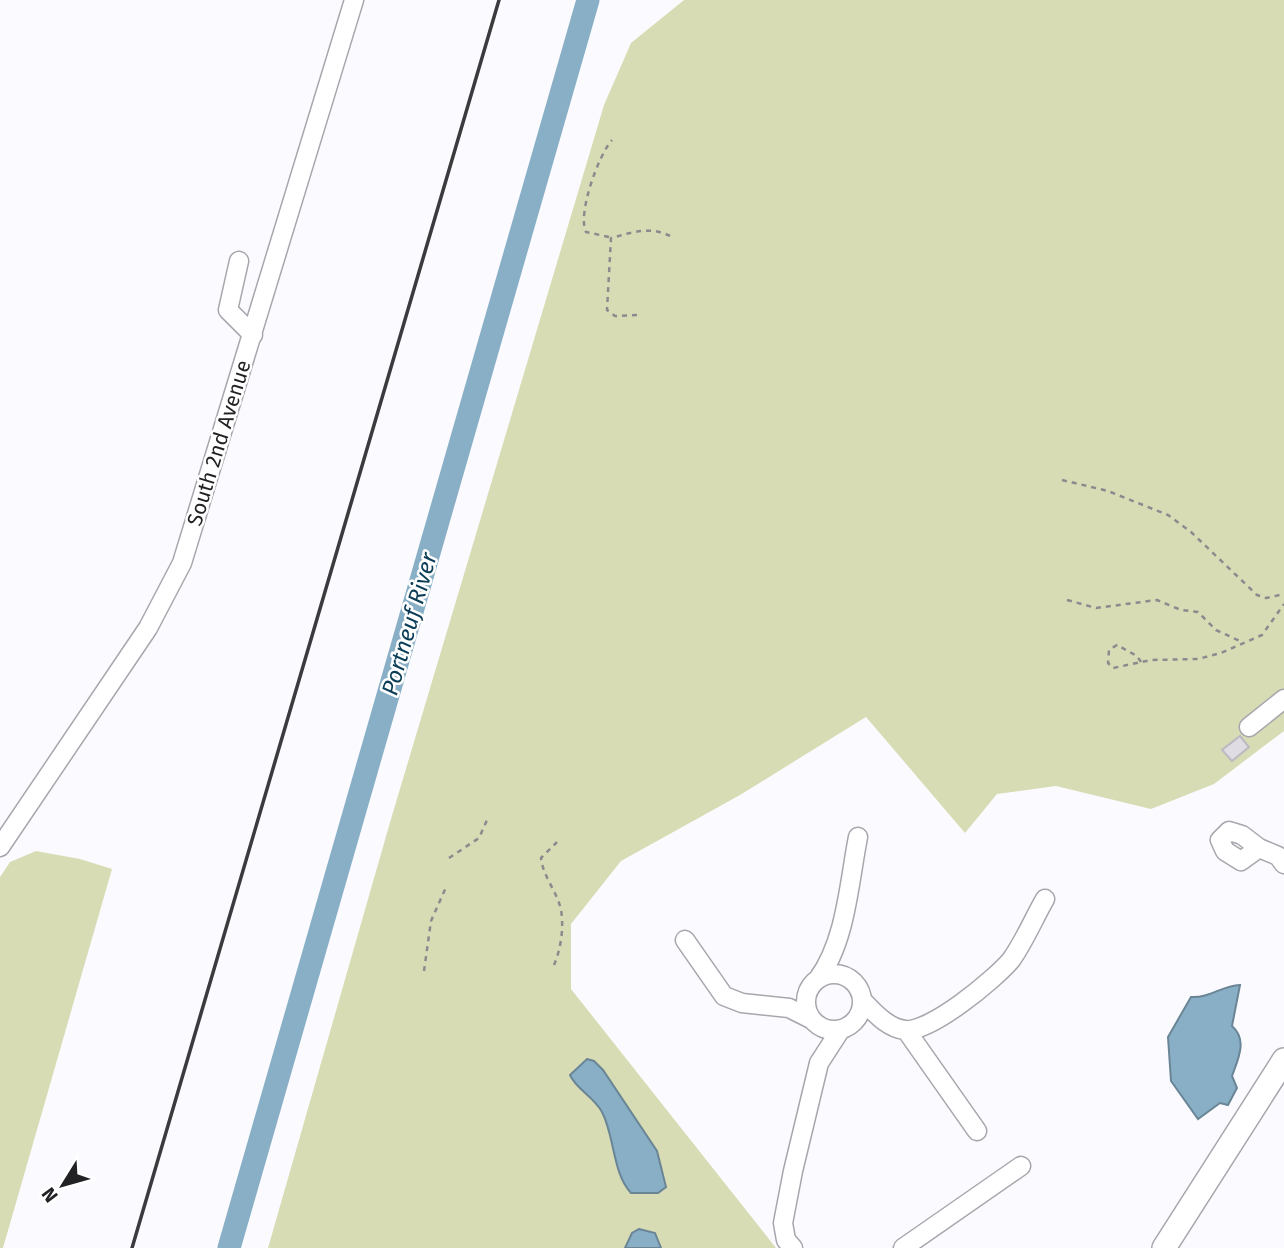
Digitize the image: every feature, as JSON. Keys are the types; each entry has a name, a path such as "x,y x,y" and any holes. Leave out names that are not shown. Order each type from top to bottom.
{"main road":[{"path":"1164,1248 1284,1060"}],"street":[{"name":"South 2nd Avenue","path":"0,847 148,628 182,564 354,0"},
{"path":"239,261 228,310 253,335"},
{"path":"1249,727 1284,699"},
{"path":"793,1248 786,1240 783,1223 819,1063 813,1021 806,1002 815,982 830,963 858,837"},
{"path":"1259,848 1278,856 1284,864"},
{"path":"685,940 724,996 742,1003 789,1008 827,1029 888,1024 906,1030 926,1027 994,978 1011,959 1045,899"},
{"path":"819,1063 845,1028 859,1016 862,999 859,988 849,978 836,943"},
{"path":"771,1007 815,982 836,974 849,978"},
{"path":"862,999 888,1024"},
{"path":"906,1030 977,1131"},
{"path":"903,1248 1021,1166"}],"path":[{"path":"612,140 592,181 583,225 586,232 611,238 631,231 653,229 674,238"},
{"path":"611,238 607,310 615,316 637,315"},
{"path":"1062,480 1108,491 1168,515 1192,532 1258,595 1266,598 1284,594"},
{"path":"1067,600 1096,608 1157,600 1181,610 1198,612 1216,630 1242,642"},
{"path":"1141,662 1137,656 1117,645 1110,650 1108,657 1113,668 1141,662 1208,658 1262,635 1284,604"},
{"path":"449,858 479,838 487,820"},
{"path":"554,965 561,938 561,909 542,868 541,858 557,842"},
{"path":"424,971 430,921 447,885"}],"green space":[{"path":"684,0 1284,0 1284,731 1214,784 1151,809 1056,786 997,794 965,833 866,717 740,795 621,861 571,924 571,989 776,1248 268,1248 391,819 604,105 631,43"},
{"path":"36,851 80,859 112,869 3,1248 0,1248 0,877 10,862"}],"water":[{"path":"1240,985 1232,1026 1241,1043 1232,1076 1237,1088 1228,1105 1220,1103 1198,1119 1171,1081 1168,1037 1191,997 1204,996"},
{"path":"587,1059 594,1061 603,1070 657,1151 666,1187 658,1193 631,1193 625,1185 602,1112 570,1075"},
{"path":"639,1229 655,1233 661,1248 625,1248 632,1233"}],"building":[{"path":"1240,736 1249,747 1232,761 1222,750"}],"waterway":[{"name":"Portneuf River","path":"229,1248 588,0"}],"railway":[{"path":"132,1248 499,0"}]}
